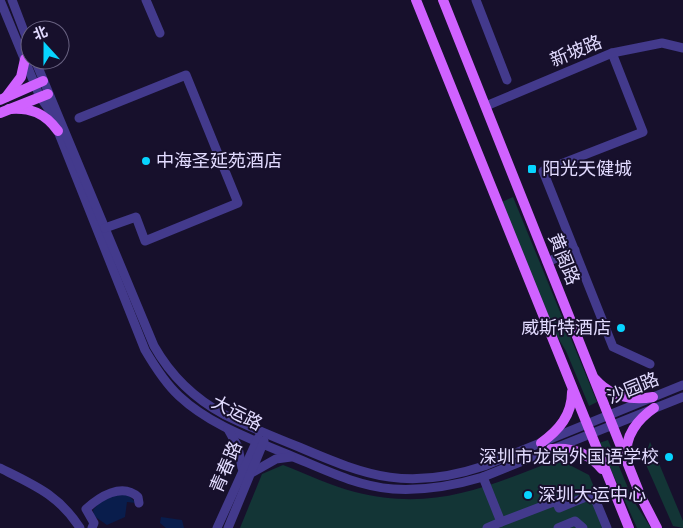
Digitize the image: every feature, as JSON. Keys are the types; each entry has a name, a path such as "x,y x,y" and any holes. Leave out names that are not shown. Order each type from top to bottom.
{"main road":[{"path":"416,0 572,388 592,428 607,476 629,528"},
{"name":"黄阁路","path":"443,0 610,420 657,528"},
{"path":"1,99 21,78 25,70"},
{"path":"1,99 25,91 39,82"},
{"path":"4,111 44,95"},
{"path":"4,111 19,108 37,112 51,121 58,131"},
{"path":"593,376 601,385 618,395 638,398 653,397"},
{"path":"541,443 561,426 567,416 572,388"},
{"path":"628,463 627,445 634,427 654,408"},
{"path":"551,449 568,449 586,455 607,476"}],"street":[{"name":"大运路","path":"0,0 20,40"},
{"path":"12,0 20,21"},
{"path":"146,0 160,33"},
{"path":"476,0 507,80"},
{"name":"新坡路","path":"486,106 612,54 662,43 683,48"},
{"path":"612,54 643,132 543,171 613,347 650,364"},
{"name":"大运路","path":"34,70 145,350 167,383 180,396 226,427 347,479 394,489 448,486 483,477 551,449 592,428"},
{"path":"79,118 186,75 238,203 145,241 136,217 105,228"},
{"name":"大运路","path":"44,95 57,108 147,331 171,372 184,386 211,408 263,432 358,471 374,476 408,480 427,479 464,472 541,443 592,428"},
{"path":"547,262 575,250"},
{"name":"沙园路","path":"592,428 653,397 683,385"},
{"name":"沙园路","path":"610,420 654,408 683,397"},
{"path":"226,427 238,447 242,470"},
{"name":"青春路","path":"217,528 255,441 263,432"},
{"name":"青春路","path":"228,528 264,444 263,432"},
{"path":"251,474 276,459 296,458"},
{"path":"0,468 52,495 66,508 80,528"},
{"path":"483,477 501,522"},
{"path":"92,528 94,523 86,509 102,496 117,491 128,492 138,498 139,503"},
{"path":"487,528 556,501 558,508 593,494 607,528"},
{"path":"558,528 575,521 583,528"}],"green space":[{"path":"513,197 597,402 589,406 566,351 555,333 502,202"},
{"path":"608,440 633,500 651,528 637,528 599,443"},
{"path":"650,442 683,521 683,528 673,526 644,460"},
{"name":"深圳大运中心","path":"558,459 589,475 611,528 240,528 262,474 283,465 355,492 410,499 460,494 507,479"}],"water":[{"path":"118,494 128,495 136,503 127,502 125,517 107,525 94,516 93,510 101,501"},
{"path":"161,517 182,520 184,528 166,528 160,523"}],"place":[{"name":"中海圣延苑酒店","path":"146,161"},
{"name":"阳光天健城","path":"532,169"},
{"name":"威斯特酒店","path":"621,328"},
{"name":"深圳市龙岗外国语学校","path":"669,457"},
{"name":"深圳大运中心","path":"528,495"}]}
